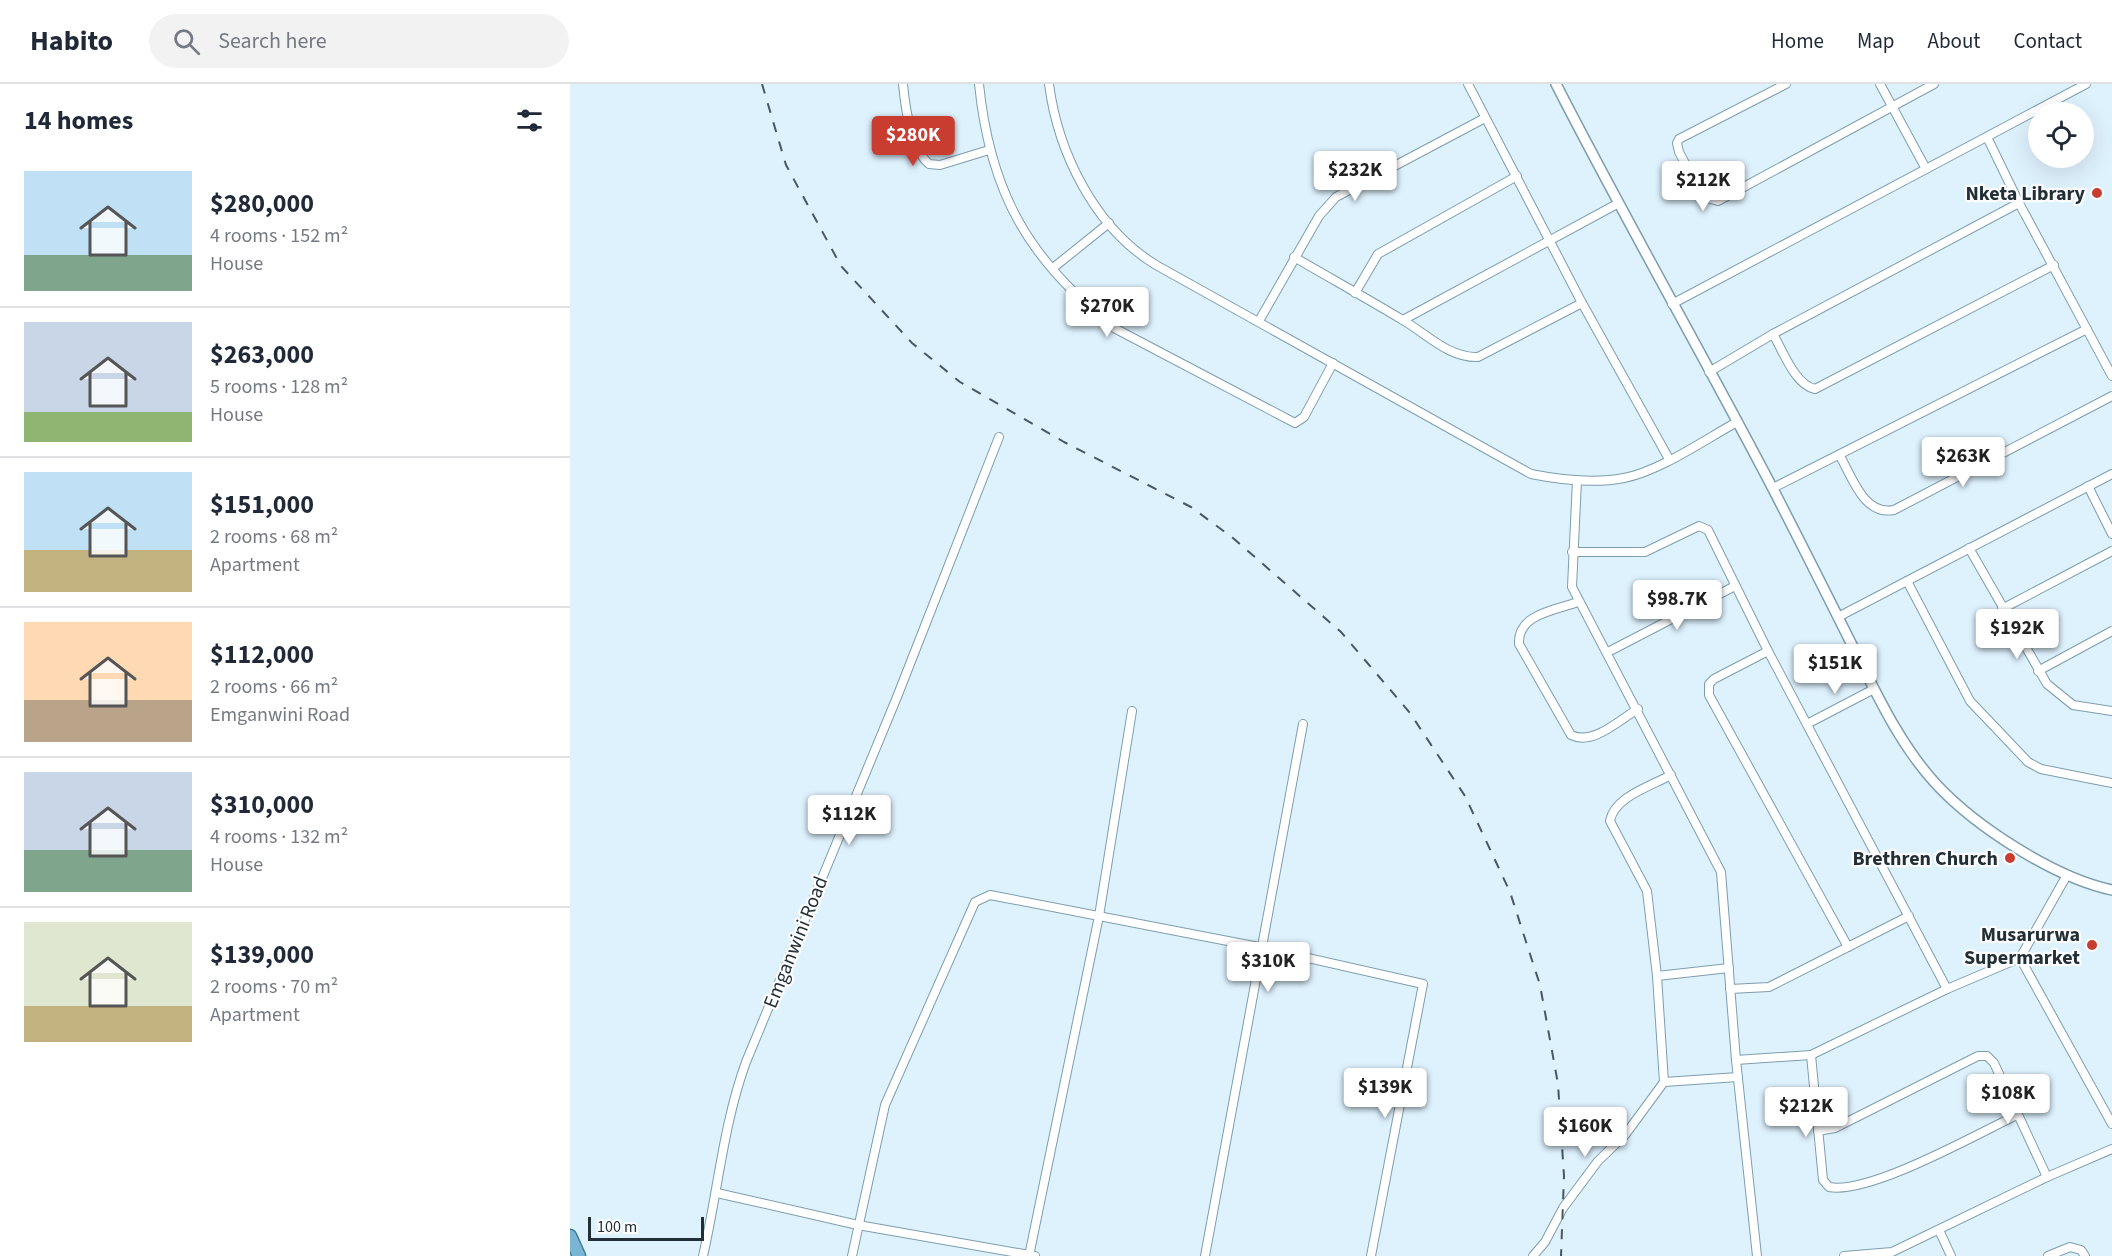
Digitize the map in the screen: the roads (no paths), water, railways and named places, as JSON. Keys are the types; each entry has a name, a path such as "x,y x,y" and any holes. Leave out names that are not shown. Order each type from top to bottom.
{"highway":[{"path":"570,1236 579,1256"}],"street":[{"path":"903,84 907,115 920,154 929,164 936,166 989,150"},
{"path":"979,84 989,150 1014,217 1053,268 1092,309 1116,329 1289,422 1300,422 1304,417 1333,363"},
{"path":"1049,84 1054,111 1083,188 1108,223 1144,258 1531,474 1577,480 1625,478 1669,459 1737,422"},
{"path":"1468,84 1582,303 1669,459"},
{"path":"1556,84 1617,204 1773,488 1874,689 1914,758 1938,786 1994,832 2067,875 2112,890"},
{"path":"1786,84 1679,140 1679,152 1703,197 1718,201 1934,84"},
{"path":"1880,84 1926,169"},
{"path":"1672,304 2086,84"},
{"path":"1259,321 1319,216 1336,197 1485,118"},
{"path":"1987,136 2019,203 2112,376"},
{"path":"1355,293 1378,254 1517,176"},
{"path":"1709,372 1773,334 2019,203"},
{"path":"1403,320 1617,204"},
{"path":"1053,268 1108,223"},
{"path":"1294,257 1403,320 1433,342 1470,357 1478,357 1582,303"},
{"path":"1773,334 1801,381 1815,389 2054,265"},
{"path":"1773,488 2087,329"},
{"path":"1840,456 1862,494 1873,507 1880,512 1893,510 2112,396"},
{"name":"Emganwini Road","path":"703,1256 717,1193 723,1138 732,1100 897,697 999,437"},
{"path":"1838,617 2112,474"},
{"path":"1577,480 1572,587 1578,602 1638,709 1721,872 1738,1077 1757,1256"},
{"path":"2088,486 2112,534"},
{"path":"1572,552 1645,552 1701,525 1708,530 1768,651 1947,989"},
{"path":"1969,548 2038,671 2056,693 2073,705 2112,711"},
{"path":"2002,609 2112,551"},
{"path":"1907,581 1970,701 2028,762 2041,769 2112,783"},
{"path":"1608,652 1735,586"},
{"path":"1578,602 1529,620 1522,627 1519,644 1571,735 1586,739 1638,709"},
{"path":"2038,671 2112,631"},
{"path":"1768,651 1714,679 1709,684 1709,695 1848,947"},
{"path":"1807,724 1874,689"},
{"path":"717,1193 858,1225 1031,1256 1099,916 1132,711"},
{"path":"1205,1256 1264,948 1303,724"},
{"path":"1533,1256 1545,1242 1551,1226 1570,1198 1598,1161 1626,1135 1664,1082 1657,976 1647,891 1610,821 1614,809 1619,804 1671,775"},
{"path":"1737,1060 1811,1055 1947,989 2020,958 2067,875"},
{"path":"852,1256 885,1105 975,902 990,895 1264,948 1423,984 1371,1256"},
{"path":"1730,989 1769,987 1909,916"},
{"path":"2020,958 2112,1124"},
{"path":"1657,976 1729,968"},
{"path":"1811,1055 1825,1184 1841,1188 1878,1181 2017,1115"},
{"path":"1818,1131 1835,1128 1983,1055 1994,1063 2047,1177"},
{"path":"1664,1082 1738,1077"},
{"path":"1844,1256 1892,1252 2047,1177 2112,1149"},
{"path":"1938,1230 1951,1256"},
{"path":"2048,1256 2070,1247 2081,1250 2085,1256"}],"railway":[{"path":"762,84 786,165 841,266 912,343 960,382 1064,442 1191,507 1233,538 1341,632 1410,713 1465,796 1510,892 1540,985 1558,1084 1564,1176 1561,1256"}],"place":[{"name":"Nketa Library","path":"2097,193"},
{"name":"Brethren Church","path":"2010,858"},
{"name":"Musarurwa Supermarket","path":"2092,945"}]}
